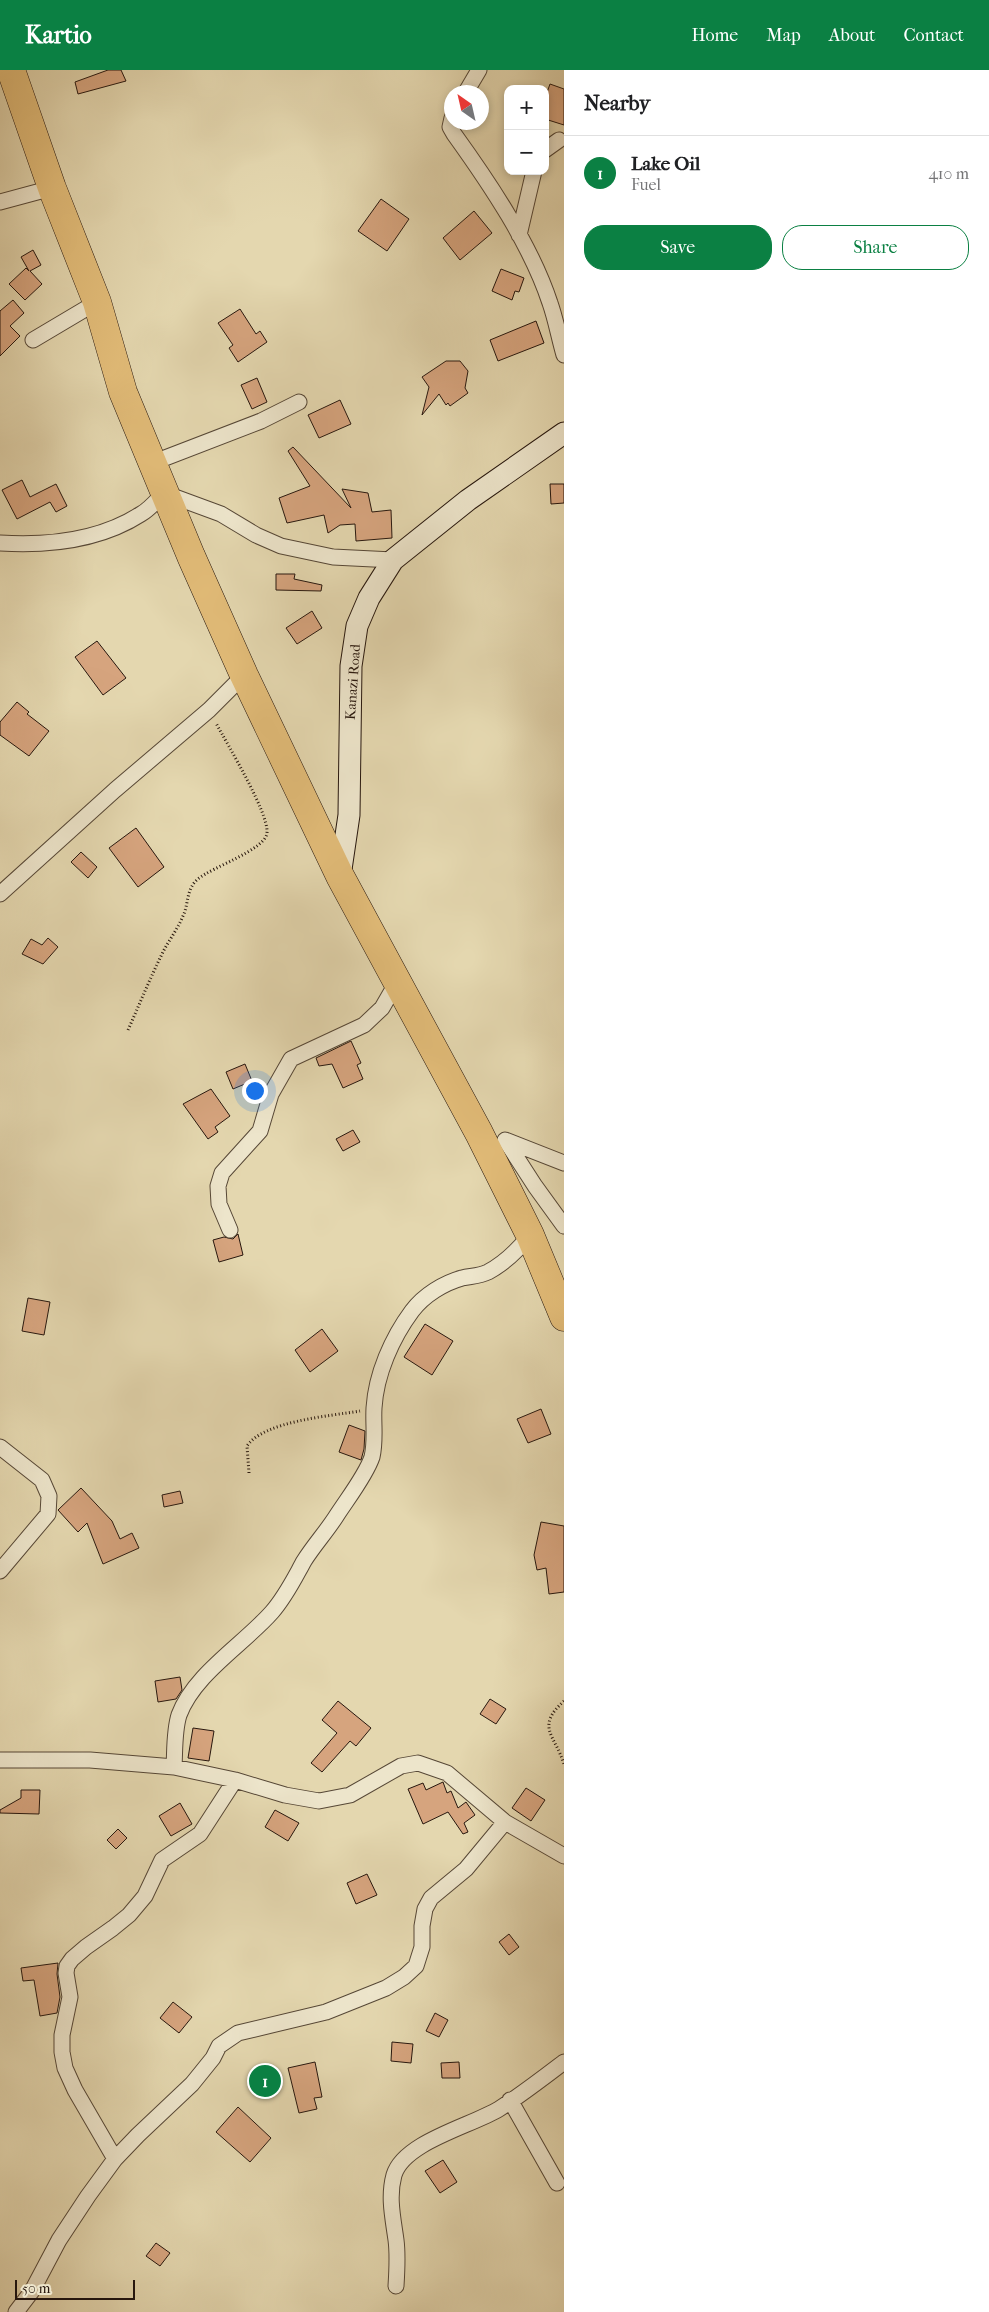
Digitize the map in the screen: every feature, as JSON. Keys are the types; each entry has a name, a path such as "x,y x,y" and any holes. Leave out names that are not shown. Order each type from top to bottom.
{"highway":[{"path":"11,70 52,188 97,302 123,392 164,493 244,675 340,876 479,1133 530,1235 564,1317"}],"main road":[{"name":"Kanazi Road","path":"340,876 349,815 351,666 357,626 369,598 393,560 468,500 564,433"}],"street":[{"path":"470,85 479,70"},
{"path":"452,130 519,235 550,303 564,355"},
{"path":"549,147 558,140"},
{"path":"519,235 533,175"},
{"path":"0,202 52,188"},
{"path":"33,340 97,302"},
{"path":"152,463 261,422 298,402"},
{"path":"0,543 30,545 73,540 100,534 143,513 164,493 221,514 256,535 281,546 333,557 393,560"},
{"path":"0,894 108,796 209,710 244,675"},
{"path":"230,1230 219,1204 218,1186 222,1173 260,1131 271,1094 285,1066 291,1059 308,1049 349,1034 364,1025 382,1008 398,982"},
{"path":"479,1133 564,1163"},
{"path":"506,1141 564,1226"},
{"path":"174,1767 176,1731 179,1715 186,1700 199,1682 272,1612 287,1594 304,1560 327,1531 368,1466 374,1444 374,1408 379,1380 388,1353 400,1328 414,1309 430,1294 446,1284 487,1273 516,1253 530,1235"},
{"path":"0,1447 42,1480 49,1496 48,1514 0,1571"},
{"path":"0,1760 90,1760 174,1767 235,1780 285,1795 319,1801 350,1795 401,1766 418,1763 447,1773 505,1822 564,1856"},
{"path":"116,2159 75,2090 65,2068 62,2043 70,1997 66,1973 68,1966 72,1958 129,1915 145,1896 162,1860 200,1834 235,1780"},
{"path":"16,2312 32,2291 59,2240 88,2196 116,2159 192,2084 226,2039 238,2033 326,2012 386,1988 404,1977 416,1966 422,1948 422,1926 425,1909 431,1898 466,1869 505,1822"},
{"path":"396,2286 396,2241 391,2213 394,2176 399,2164 412,2152 431,2141 498,2109 564,2062"},
{"path":"510,2100 557,2183"}],"path":[{"path":"128,1030 158,963 184,915 191,887 209,871 262,843 267,835 266,825 258,804 209,710"},
{"path":"249,1473 246,1446 252,1438 264,1431 281,1425 374,1408"},
{"path":"564,1701 552,1714 548,1722 548,1729 564,1764"}],"building":[{"path":"108,70 121,70 126,81 78,94 75,82"},
{"path":"550,84 564,89 564,125 549,120"},
{"path":"381,199 409,219 387,251 358,231"},
{"path":"474,211 492,233 460,260 443,238"},
{"path":"33,250 41,265 30,271 42,284 25,300 9,284 26,268 29,271 21,257"},
{"path":"501,269 524,278 519,292 515,291 512,300 492,291"},
{"path":"13,300 24,313 10,326 20,336 0,356 0,311"},
{"path":"240,309 256,334 260,331 267,342 238,362 229,348 233,345 218,323"},
{"path":"536,321 544,343 498,361 490,340"},
{"path":"446,361 460,361 468,371 465,388 468,393 450,406 448,403 446,405 439,394 422,415 429,387 422,377"},
{"path":"257,378 267,402 252,409 241,385"},
{"path":"340,400 351,424 319,438 308,415"},
{"path":"293,447 351,508 342,489 368,493 372,512 391,510 392,538 356,541 355,524 340,525 328,533 324,515 287,523 279,498 310,486 288,451"},
{"path":"22,480 30,497 56,484 67,506 56,512 50,502 17,519 2,490"},
{"path":"550,484 564,484 564,503 551,504"},
{"path":"276,574 295,574 294,579 322,585 321,591 276,590"},
{"path":"312,611 322,628 297,644 286,628"},
{"path":"97,641 126,678 103,695 75,657"},
{"path":"17,702 29,712 27,714 49,731 29,756 0,735 0,722"},
{"path":"136,828 164,867 138,887 109,848"},
{"path":"81,852 97,867 88,878 71,862"},
{"path":"48,938 58,947 43,964 22,954 31,939 42,945"},
{"path":"351,1041 361,1063 357,1065 363,1079 343,1088 332,1064 319,1066 316,1058"},
{"path":"245,1064 252,1081 233,1089 226,1072"},
{"path":"211,1089 230,1116 215,1127 218,1132 208,1139 183,1104"},
{"path":"353,1130 360,1142 343,1151 336,1139"},
{"path":"238,1234 243,1255 219,1262 213,1240 224,1237 233,1239"},
{"path":"28,1298 50,1302 44,1335 22,1331"},
{"path":"425,1324 453,1341 432,1375 404,1357"},
{"path":"322,1329 338,1351 310,1372 295,1350"},
{"path":"541,1409 551,1434 528,1443 517,1419"},
{"path":"349,1425 365,1431 361,1460 339,1452"},
{"path":"81,1488 112,1521 120,1539 132,1533 139,1548 103,1564 87,1523 78,1532 58,1510"},
{"path":"180,1491 183,1503 164,1507 162,1495"},
{"path":"541,1522 564,1526 564,1592 549,1594 546,1568 537,1570 534,1555"},
{"path":"180,1677 182,1690 176,1699 158,1702 155,1681"},
{"path":"490,1699 506,1709 496,1724 480,1714"},
{"path":"338,1701 371,1728 356,1746 350,1741 322,1772 311,1763 337,1733 322,1720"},
{"path":"193,1728 214,1731 209,1761 188,1758"},
{"path":"443,1782 447,1793 451,1791 458,1808 466,1802 475,1815 464,1823 468,1832 463,1834 448,1812 423,1824 408,1789 423,1783 426,1790"},
{"path":"526,1788 545,1800 531,1821 512,1808"},
{"path":"21,1790 40,1790 39,1814 0,1813 0,1810 21,1798"},
{"path":"180,1803 192,1824 171,1836 159,1816"},
{"path":"275,1810 299,1823 288,1841 265,1827"},
{"path":"118,1829 127,1838 116,1849 107,1840"},
{"path":"367,1874 377,1895 356,1904 347,1883"},
{"path":"509,1934 519,1947 509,1955 499,1942"},
{"path":"58,1963 57,1974 60,1997 57,2013 40,2016 34,1980 23,1981 21,1968"},
{"path":"173,2002 192,2017 179,2033 160,2018"},
{"path":"435,2013 448,2020 439,2037 426,2031"},
{"path":"392,2042 413,2044 411,2063 391,2061"},
{"path":"315,2062 322,2097 314,2098 317,2109 299,2113 288,2068"},
{"path":"459,2062 460,2078 442,2078 441,2063"},
{"path":"238,2107 271,2138 250,2162 216,2132"},
{"path":"443,2160 457,2182 440,2193 425,2171"},
{"path":"156,2243 170,2253 160,2266 146,2256"}],"place":[{"name":"Lake Oil","path":"265,2081"}]}
